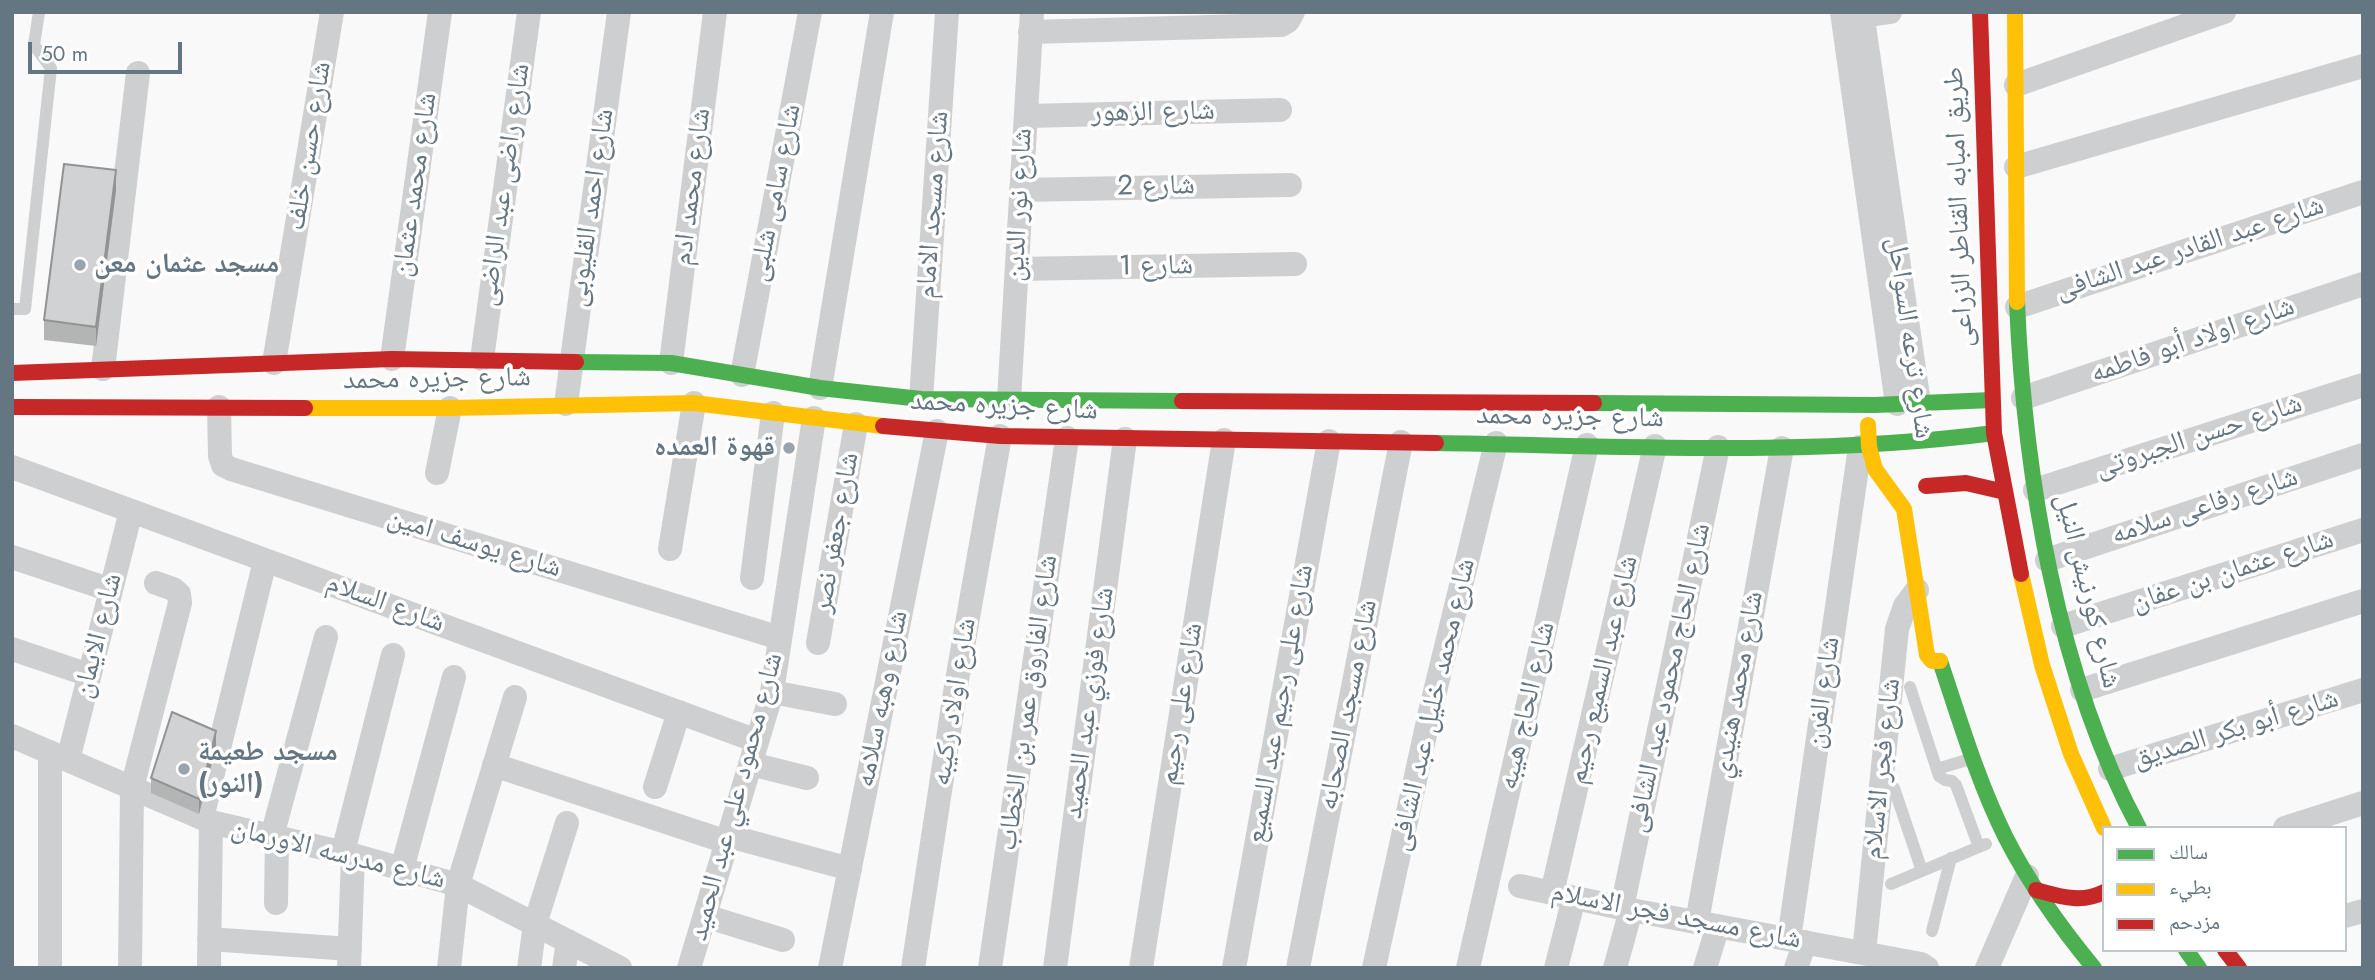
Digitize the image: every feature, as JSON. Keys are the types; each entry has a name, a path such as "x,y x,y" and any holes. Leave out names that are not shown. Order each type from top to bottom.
{"main road":[{"name":"طريق امبابه القناطر الزراعى","path":"1980,12 1992,400"},
{"name":"طريق امبابه القناطر الزراعى","path":"2015,12 2017,307 2023,398"},
{"path":"1985,132 2015,132"},
{"name":"شارع جزيره محمد","path":"12,373 392,359 572,360 671,363 820,388 921,398 1009,398 1374,422 1912,422 1994,433"},
{"name":"شارع كورنيش النيل","path":"2023,398 2047,560 2063,626 2110,769 2138,826"},
{"name":"شارع جزيره محمد","path":"1374,422 1401,442 1864,447 1912,422 1992,400"},
{"name":"شارع كورنيش النيل","path":"1992,400 1994,433 2005,492 2023,587 2042,665 2071,754 2103,826"},
{"name":"شارع جزيره محمد","path":"12,407 450,408 694,403 856,424 936,431 1000,436 1125,439 1328,441 1374,422"},
{"name":"شارع ترعه السواحل","path":"1912,422 1867,430 1864,447 1877,472 1904,509 1927,655 1932,661 1944,654 1973,759 2005,835 2032,883 2094,967"},
{"path":"1926,486 1942,482 1974,482 2005,492"},
{"path":"2032,883 2077,900 2093,899 2102,892"},
{"path":"2187,952 2199,968"}],"street":[{"name":"شارع حسن خلف","path":"274,363 332,12"},
{"name":"شارع محمد عثمان","path":"392,359 440,12"},
{"name":"شارع راضى عبد الراضى","path":"482,359 529,12"},
{"name":"شارع احمد القليوبى","path":"566,404 619,12"},
{"name":"شارع محمد ادم","path":"671,363 715,12"},
{"name":"شارع سامى شلبى","path":"742,375 810,12"},
{"path":"820,388 882,12"},
{"name":"شارع مسجد الامام","path":"921,398 947,12"},
{"path":"1031,22 1281,24 1288,21 1293,12"},
{"path":"1856,13 1890,12"},
{"path":"2016,85 2224,12"},
{"name":"شارع ترعه السواحل","path":"1856,13 1912,422"},
{"name":"شارع نور الدين","path":"1009,398 1031,22"},
{"path":"2016,167 2363,66"},
{"path":"103,369 138,74"},
{"name":"شارع الزهور","path":"1026,116 1280,110"},
{"name":"شارع 2","path":"1021,190 1290,185"},
{"name":"شارع عبد القادر عبد الشافى","path":"2017,307 2363,192"},
{"name":"شارع 1","path":"1017,269 1295,264"},
{"name":"شارع اولاد أبو فاطمه","path":"2023,398 2363,284"},
{"name":"شارع حسن الجبروتى","path":"2035,490 2363,385"},
{"path":"670,549 694,403"},
{"name":"شارع يوسف امين","path":"219,407 220,456 223,465 232,469 780,638"},
{"path":"437,473 450,408"},
{"path":"752,578 773,413"},
{"name":"شارع محمود علي عبد الحميد","path":"689,968 772,692 814,418"},
{"name":"شارع جعفر نصر","path":"818,643 856,424"},
{"name":"شارع وهبه سلامه","path":"830,968 936,431"},
{"name":"شارع اولاد ركيبه","path":"913,968 956,686 1000,436"},
{"name":"شارع الفاروق عمر بن الخطاب","path":"990,968 1067,438"},
{"name":"شارع فوزي عبد الحميد","path":"1055,968 1125,439"},
{"name":"شارع على رحيم","path":"1141,968 1224,440"},
{"name":"شارع على رحيم عبد السميع","path":"1234,968 1328,441"},
{"name":"شارع مسجد الصحابه","path":"1298,968 1401,442"},
{"name":"شارع محمد خليل عبد الشافى","path":"1374,968 1430,712 1496,443"},
{"name":"شارع الحاج هيبه","path":"1468,968 1587,445"},
{"name":"شارع عبد السميع رحيم","path":"1556,968 1563,895 1655,446"},
{"name":"شارع الحاج محمود عبد الشافى","path":"1615,968 1718,447"},
{"name":"شارع الفرن","path":"1796,968 1797,941 1864,447"},
{"name":"شارع محمد هنيدي","path":"1705,968 1707,924 1782,448"},
{"name":"شارع رفاعى سلامه","path":"2047,560 2363,455"},
{"name":"شارع السلام","path":"12,467 679,712 807,778"},
{"name":"شارع الايمان","path":"50,968 59,756 89,675 131,511"},
{"name":"شارع عثمان بن عفان","path":"2063,626 2363,530"},
{"path":"12,557 111,590"},
{"path":"209,968 206,820 265,561"},
{"path":"130,968 132,788 180,603 179,594 173,589 156,583"},
{"name":"شارع فجر الاسلام","path":"1866,958 1897,629 1905,606 1917,590"},
{"path":"2082,690 2363,601"},
{"path":"276,903 274,837 326,637"},
{"path":"12,649 89,675"},
{"path":"209,939 349,958 348,854 393,655"},
{"path":"402,869 454,677"},
{"name":"شارع أبو بكر الصديق","path":"2110,769 2363,690"},
{"path":"772,692 835,704"},
{"path":"449,968 457,885 515,697"},
{"path":"655,787 679,712"},
{"name":"شارع مدرسه الاورمان","path":"12,736 206,820 348,854 457,885 620,968"},
{"path":"494,765 728,839 850,869"},
{"path":"2290,826 2363,803"},
{"path":"529,968 535,925 568,823"},
{"path":"1987,968 2032,883"},
{"name":"شارع مسجد فجر الاسلام","path":"1520,886 1797,941 1866,958 1921,966"},
{"path":"705,916 783,940"},
{"path":"564,968 568,941"}],"lane":[{"path":"12,309 25,309 51,68 34,45 39,12"},
{"path":"1910,687 1937,769 1942,779 1952,781 1956,785 1979,847"},
{"path":"1937,769 1973,759"},
{"path":"1894,788 1922,871"},
{"path":"1891,884 2005,835"},
{"path":"1932,931 1951,858"}],"building":[{"name":"مسجد عثمان معن","path":"64,164 116,170 96,327 44,320"},
{"name":"مسجد طعيمة (النور)","path":"172,712 216,731 199,799 151,778"}],"traffic: fast":[{"path":"2017,302 2027,435 2050,572 2066,640 2086,706 2111,769 2138,826"},
{"path":"576,362 671,363 820,388 921,399 1182,401"},
{"path":"1594,403 1875,405 1992,400"},
{"path":"1436,443 1785,448 1994,433"},
{"path":"1940,661 1978,773 2006,838 2047,906 2094,968"},
{"path":"2187,952 2199,968"}],"traffic: slow":[{"path":"2015,12 2017,302"},
{"path":"305,408 694,403 883,426"},
{"path":"1868,425 1869,447 1875,469 1904,509 1927,655 1932,661 1940,661"},
{"path":"2021,574 2042,665 2071,754 2103,826"}],"traffic: jam":[{"path":"1980,12 1994,433 2021,574"},
{"path":"12,373 392,359 576,362"},
{"path":"1182,401 1594,403"},
{"path":"12,407 305,408"},
{"path":"883,426 1000,436 1436,443"},
{"path":"1926,486 1966,483 2005,492"},
{"path":"2036,890 2078,898 2102,893"},
{"path":"2227,952 2239,968"}],"place":[{"name":"مسجد عثمان معن","path":"80,265"},
{"name":"قهوة العمده","path":"789,448"},
{"name":"مسجد طعيمة (النور)","path":"184,769"}]}
